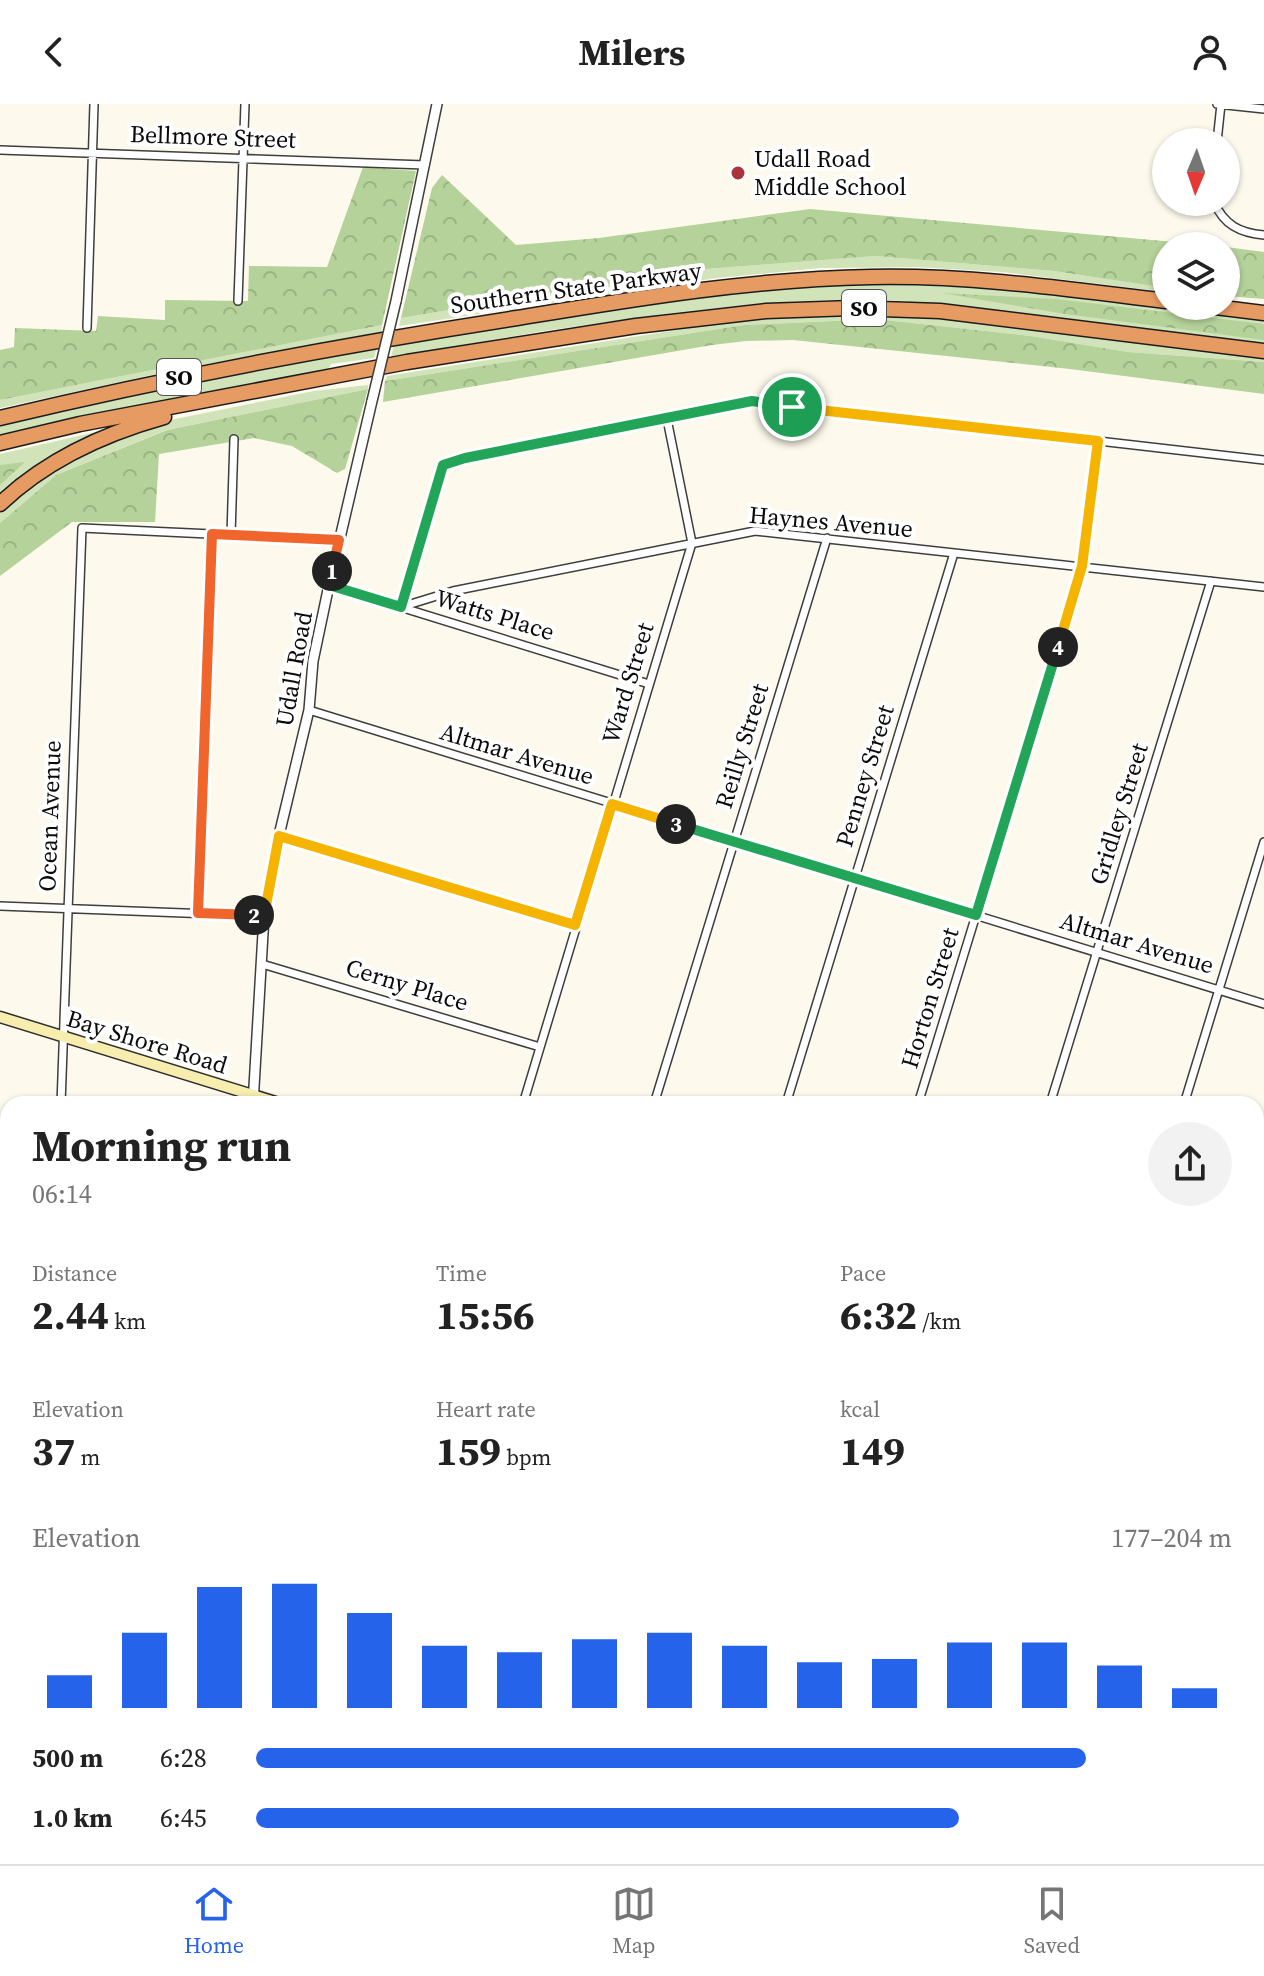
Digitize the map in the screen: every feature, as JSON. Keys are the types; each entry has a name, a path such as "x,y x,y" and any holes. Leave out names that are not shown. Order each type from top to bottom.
{"highway":[{"name":"Southern State Parkway","path":"0,418 178,377 429,332 760,284 847,278 935,278 1021,284 1152,299"},
{"name":"Southern State Parkway","path":"0,443 407,362 579,335 745,313 809,308 940,311 1264,351"},
{"path":"1240,310 1264,313"},
{"path":"0,504 39,472 76,450 125,429 221,397"},
{"name":"Southern State Parkway","path":"0,451 135,415"}],"main road":[{"name":"Bay Shore Road","path":"0,1017 241,1096"}],"street":[{"path":"87,328 94,104"},
{"path":"238,301 245,104"},
{"name":"Udall Road","path":"253,1096 264,916 279,836 309,710 313,661 329,585 396,301 437,104"},
{"path":"1218,128 1219,104 1264,109"},
{"name":"Bellmore Street","path":"0,150 425,165"},
{"path":"1220,216 1245,233 1264,235"},
{"path":"401,607 443,465 752,401 1264,460"},
{"name":"Ward Street","path":"525,1096 692,543 667,419"},
{"path":"231,535 234,439"},
{"name":"Horton Street","path":"920,1096 1082,566 1098,441"},
{"name":"Ocean Avenue","path":"61,1096 82,528 212,534"},
{"name":"Haynes Avenue","path":"401,607 453,591 755,531 1264,587"},
{"path":"198,913 212,534 339,540"},
{"name":"Reilly Street","path":"656,1096 827,538"},
{"name":"Penney Street","path":"788,1096 954,553"},
{"name":"Gridley Street","path":"1052,1096 1211,581"},
{"name":"Watts Place","path":"329,585 649,684"},
{"name":"Altmar Avenue","path":"309,710 1264,1004"},
{"path":"279,836 575,925"},
{"path":"1186,1096 1264,842"},
{"path":"0,906 264,916"},
{"name":"Cerny Place","path":"262,964 540,1047"}],"green space":[{"path":"363,167 416,171 382,325 0,400 0,350 14,347 15,328 96,331 98,316 165,320 165,300 248,301 249,266 327,267"},
{"path":"442,175 516,245 599,238 810,209 1152,240 1152,286 1054,271 876,256 693,270 401,318 432,188"},
{"path":"1240,249 1264,252 1264,299 1240,297"},
{"path":"876,256 1054,271 1152,286 1152,290 1002,272 916,267 820,268 717,278 399,326 401,318 693,270"},
{"path":"887,284 1025,290 1152,306 1152,320 1240,320 1240,317 1264,320 1264,343 955,306 889,300 828,300 681,312 543,331 391,358 394,344 701,298"},
{"path":"942,293 1056,299 1152,311 1152,320 1231,320 1264,324 1264,340 1065,314"},
{"path":"876,313 940,317 1264,358 1264,362 1128,352 1031,336 876,319 744,325 385,381 387,376 753,318"},
{"path":"876,319 1031,336 1128,352 1264,362 1264,394 1070,369 793,340 712,345 383,402 385,381 744,325"},
{"path":"382,325 381,332 175,370 0,408 0,400"},
{"path":"377,346 374,358 331,364 329,368 0,436 0,424 191,382"},
{"path":"368,385 368,389 166,430 56,475 0,523 0,508 95,441 155,423 314,391"},
{"path":"368,389 345,469 337,473 292,446 254,438 159,454 155,522 72,522 0,576 0,523 56,475 167,430"},
{"path":"96,432 45,461 0,498 0,454"},
{"path":"25,462 0,485 0,465"}],"place":[{"name":"Udall Road Middle School","path":"738,173"}],"route":[{"path":"752,401 792,407 1098,441 1082,566 976,915 612,804 575,925 279,836 264,916 198,913 212,534 339,540 329,585 401,607 443,465 752,401"}]}
